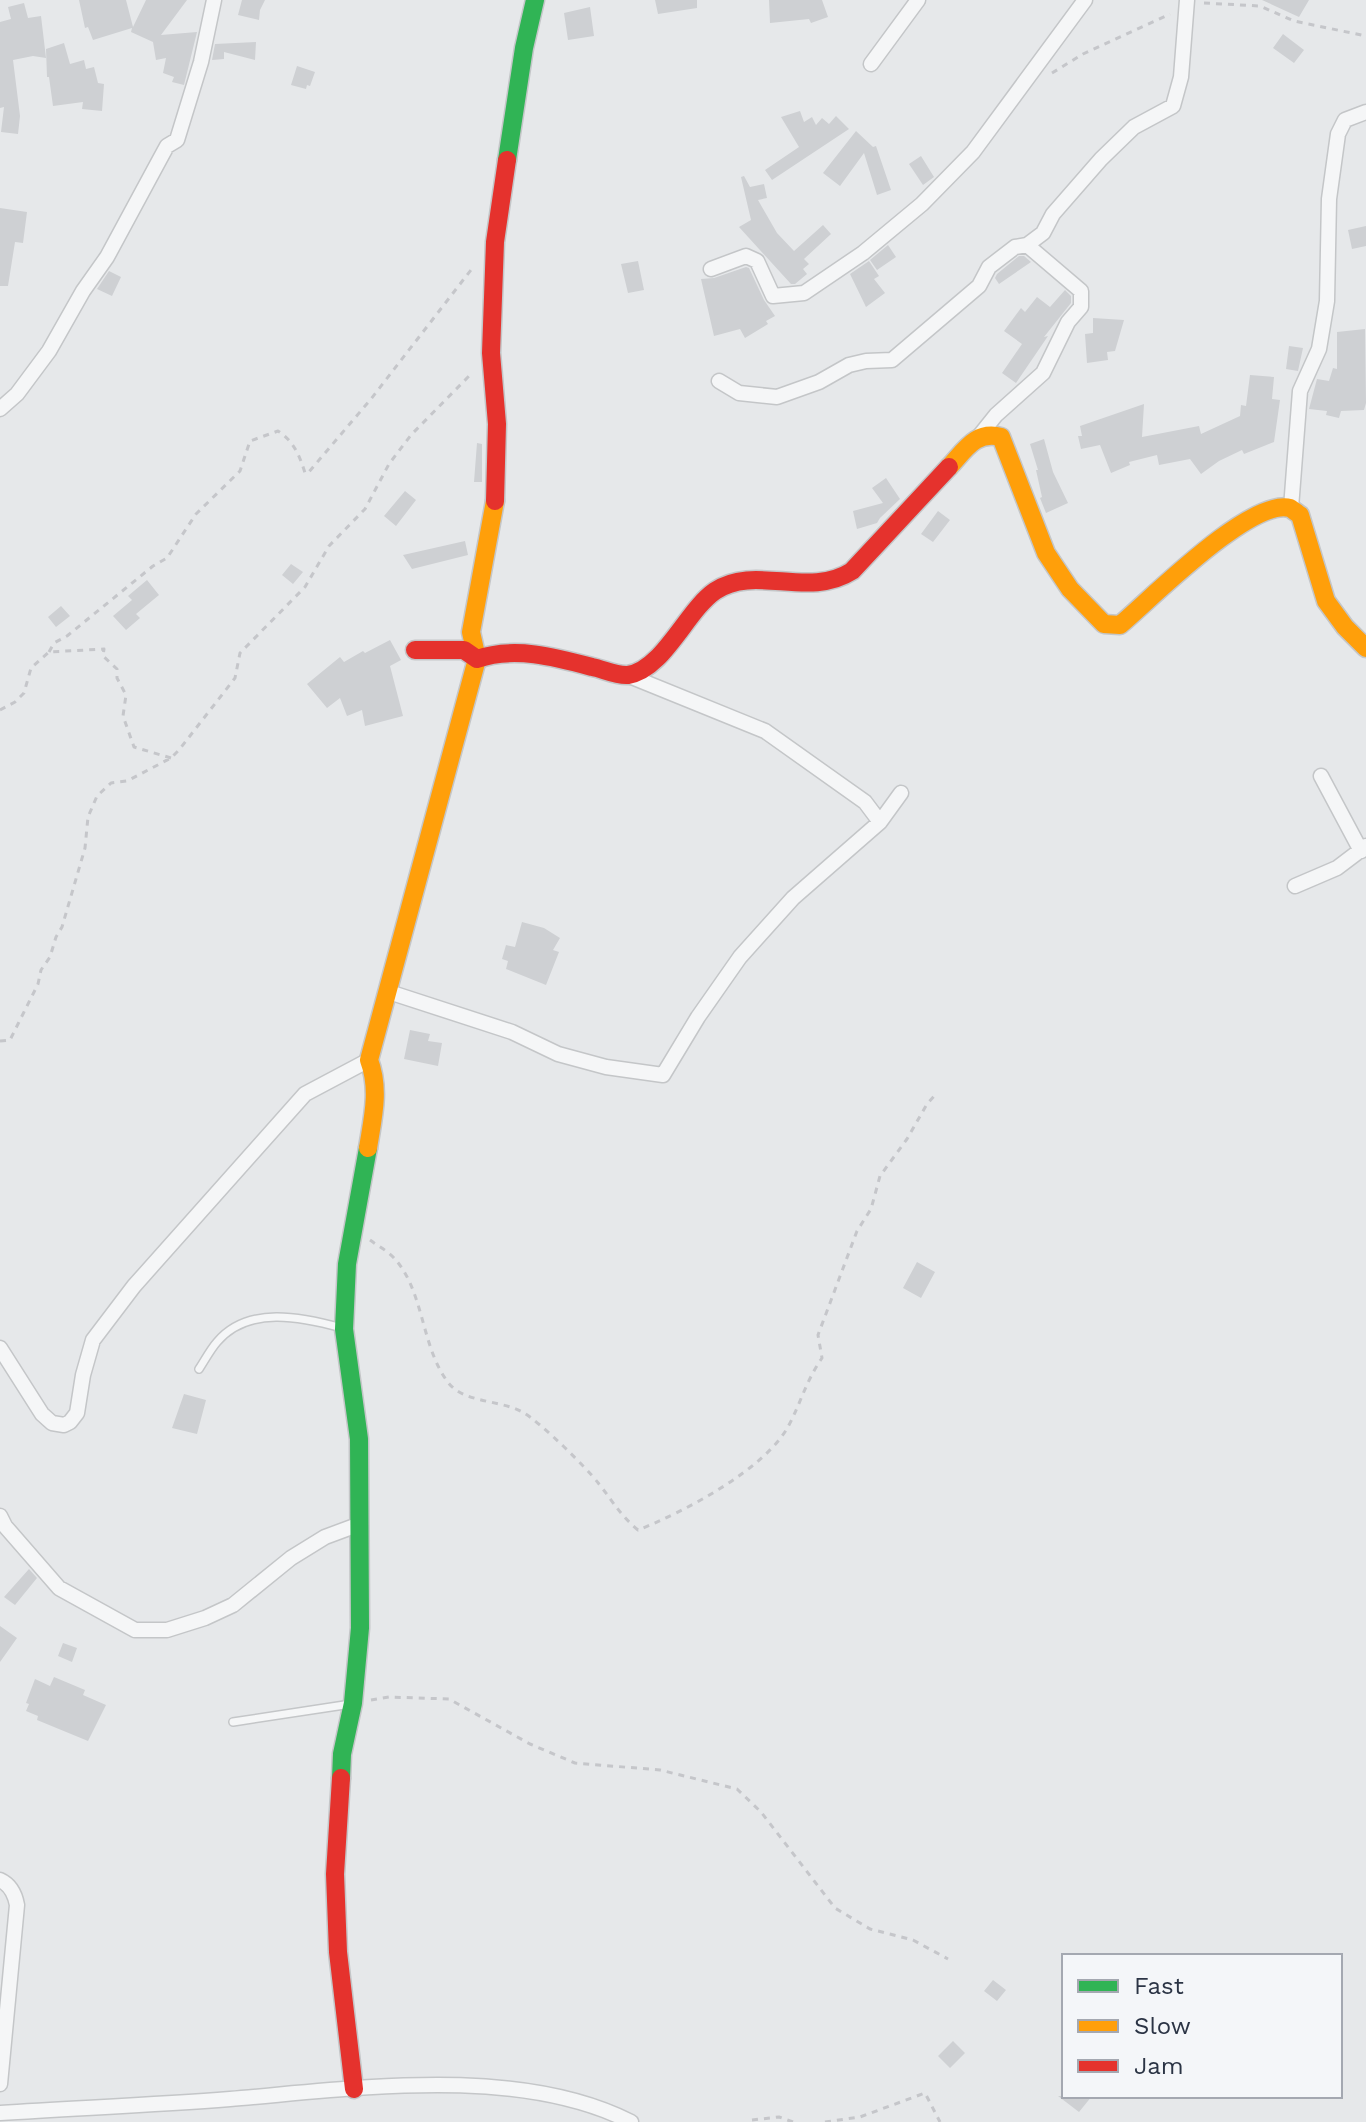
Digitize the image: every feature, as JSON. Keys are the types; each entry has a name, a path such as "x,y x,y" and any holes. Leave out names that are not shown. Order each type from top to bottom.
{"street":[{"path":"0,409 17,394 49,351 83,291 107,257 167,146 177,140 201,62 214,0"},
{"path":"354,2089 338,1952 335,1874 342,1754 353,1703 360,1628 359,1439 344,1329 347,1264 375,1109 376,1078 369,1060 477,659 471,632 495,502 497,424 491,353 495,242 524,48 535,0"},
{"path":"871,64 918,0"},
{"path":"711,269 746,256 757,261 773,296 804,293 863,253 922,204 973,152 1085,0"},
{"path":"719,381 739,393 777,397 808,387 849,365 892,360 979,286 989,267 1015,247 1027,245 1043,233 1053,214 1134,127 1173,106 1181,77 1187,0"},
{"path":"1291,508 1300,391 1319,349 1327,301 1329,199 1338,134 1345,120 1366,112"},
{"path":"627,675 644,670 715,591 749,581 824,583 852,571 996,415 1043,373 1068,322 1081,307 1081,291 1027,245"},
{"path":"980,435 989,433 1001,437 1046,553 1070,589 1104,624 1120,625 1243,522 1270,509 1291,508 1300,515 1326,601 1366,648"},
{"path":"415,650 464,650 477,659"},
{"path":"477,659 489,653 508,653 569,661 627,675 765,731 865,802 880,822"},
{"path":"1295,886 1337,868 1364,848 1321,776"},
{"path":"389,992 512,1032 558,1054 606,1067 663,1075 740,957 793,898 880,822 901,793"},
{"path":"0,1348 42,1414 52,1423 64,1425 70,1422 77,1413 93,1340 134,1286 305,1094 369,1060"},
{"path":"0,1516 5,1526 59,1588 135,1630 167,1630 233,1605 291,1558 325,1537 360,1524"},
{"path":"0,1880 15,1895 17,1905 0,2084"},
{"path":"0,2113 354,2089 465,2085 539,2091 631,2122"}],"lane":[{"path":"199,1369 218,1340 247,1321 269,1317 307,1318 344,1329"},
{"path":"233,1722 353,1703"}],"path":[{"path":"0,710 24,693 31,668 49,652 54,643 167,558 196,514 240,471 250,441 278,431 287,436 305,473 308,473 371,399 495,242"},
{"path":"0,1041 10,1040 38,984 41,970 50,957 74,888 85,848 88,817 97,796 111,783 127,781 171,758 235,678 240,653 305,587 329,546 365,509 389,464 411,435 491,353"},
{"path":"49,652 104,649 103,656 117,669 117,678 126,695 123,716 134,747 171,758"},
{"path":"355,1228 394,1257 406,1276 433,1355 448,1384 466,1396 494,1401 525,1413 598,1482 619,1514 638,1530 665,1520 715,1493 773,1448 789,1425 808,1377 822,1358 818,1335 857,1231 871,1209 880,1176 907,1139 917,1117 936,1094"},
{"path":"353,1703 389,1697 449,1699 530,1744 575,1763 660,1770 737,1789 761,1812 835,1908 870,1929 913,1940 948,1959"},
{"path":"825,2122 860,2117 925,2093 940,2122"},
{"path":"752,2120 779,2117 793,2122"}],"building":[{"path":"79,0 126,0 133,27 146,0 187,0 161,35 197,32 184,85 172,82 174,77 163,73 166,58 156,60 153,42 131,32 132,28 93,40 88,27 85,28"},
{"path":"242,0 265,0 259,20 238,15"},
{"path":"655,0 697,0 697,8 658,14"},
{"path":"769,0 822,0 828,17 811,23 809,19 770,23"},
{"path":"1262,0 1309,0 1299,17"},
{"path":"24,3 28,18 41,16 46,58 33,56 13,60 20,116 18,134 1,132 4,107 0,108 0,22 11,19 8,7"},
{"path":"590,7 594,36 568,40 564,13"},
{"path":"1283,34 1304,50 1294,63 1273,48"},
{"path":"256,42 255,60 224,52 224,59 212,60 215,44"},
{"path":"64,43 70,64 84,60 86,69 94,67 98,83 104,84 102,111 82,109 83,102 53,106 47,77 46,49"},
{"path":"297,66 315,72 306,89 291,85"},
{"path":"800,111 804,122 812,117 816,125 822,118 829,124 836,116 849,129 772,180 765,170 799,147 781,117"},
{"path":"856,131 873,147 876,146 891,190 877,195 864,153 840,186 823,173"},
{"path":"921,156 934,177 923,185 909,164"},
{"path":"744,176 750,187 764,184 767,198 758,200 777,233 794,251 823,225 831,234 804,259 809,264 803,269 807,274 795,284 791,284 739,227 751,220 741,177"},
{"path":"0,208 27,212 23,243 15,242 8,286 0,286"},
{"path":"1366,226 1366,246 1352,249 1348,230"},
{"path":"888,245 896,257 877,270 870,260"},
{"path":"1019,256 1031,262 999,284 995,278 997,274"},
{"path":"638,261 644,290 628,293 621,264"},
{"path":"869,261 879,276 874,279 885,293 866,307 850,274"},
{"path":"746,267 775,316 745,338 740,329 714,336 701,279"},
{"path":"109,271 121,277 112,296 97,289"},
{"path":"1065,290 1071,296 1071,303 1044,337 1048,336 1016,383 1002,373 1022,344 1004,331 1021,308 1025,312 1037,297 1050,307"},
{"path":"1093,318 1124,320 1115,351 1107,352 1108,360 1087,363 1085,334 1093,333"},
{"path":"1365,329 1364,410 1341,411 1339,418 1326,415 1327,411 1309,409 1317,379 1329,381 1333,368 1337,369 1337,332"},
{"path":"1289,346 1303,348 1298,371 1286,369"},
{"path":"1250,375 1274,377 1272,399 1280,400 1274,442 1244,454 1242,450 1201,474 1190,459 1159,465 1157,455 1129,462 1130,465 1111,473 1100,445 1081,449 1078,436 1082,436 1080,426 1144,404 1142,437 1199,426 1201,434 1240,416 1241,405 1246,406"},
{"path":"1044,439 1053,472 1068,503 1046,513 1040,498 1038,470 1030,444"},
{"path":"477,443 482,444 482,482 474,482"},
{"path":"886,478 900,499 877,523 857,529 853,511 883,503 872,488"},
{"path":"405,491 416,500 396,526 384,516"},
{"path":"938,511 950,520 933,542 921,534"},
{"path":"465,541 468,555 412,569 403,555"},
{"path":"291,564 303,572 293,584 282,575"},
{"path":"147,580 159,595 136,614 140,618 126,630 113,616 132,600 128,596"},
{"path":"61,606 70,616 56,627 48,617"},
{"path":"390,640 401,660 390,666 403,716 365,726 362,710 347,716 340,698 327,708 307,684 340,657 344,662"},
{"path":"522,922 544,928 560,938 553,950 559,952 546,985 506,969 508,961 502,959 506,945 515,947"},
{"path":"410,1030 430,1034 428,1041 442,1043 438,1066 404,1059"},
{"path":"917,1262 935,1272 921,1298 903,1288"},
{"path":"184,1394 206,1400 197,1434 172,1428"},
{"path":"29,1569 37,1578 15,1605 4,1597"},
{"path":"0,1626 17,1638 0,1662"},
{"path":"63,1643 77,1648 72,1662 58,1656"},
{"path":"54,1677 85,1690 83,1695 106,1705 88,1741 37,1720 38,1716 26,1711 35,1679 50,1686"},
{"path":"993,1980 1006,1990 997,2001 984,1991"},
{"path":"953,2041 965,2053 950,2068 938,2056"},
{"path":"1058,2096 1090,2098 1079,2112"}],"traffic: fast":[{"path":"507,160 524,48 535,0"},
{"path":"341,1778 342,1754 353,1703 360,1628 359,1439 344,1329 347,1264 368,1148"}],"traffic: slow":[{"path":"949,467 978,439 1001,437 1046,553 1070,589 1104,624 1120,625 1202,553 1251,518 1272,509 1290,508 1300,515 1326,601 1366,648"},
{"path":"368,1148 375,1092 369,1060 477,659 471,632 495,501"}],"traffic: jam":[{"path":"495,501 497,424 491,353 495,242 507,160"},
{"path":"415,650 464,650 477,659 505,653 534,654 619,674 641,671 664,651 715,591 747,580 818,582 852,571 949,467"},
{"path":"341,1778 335,1874 338,1952 354,2089"}]}
